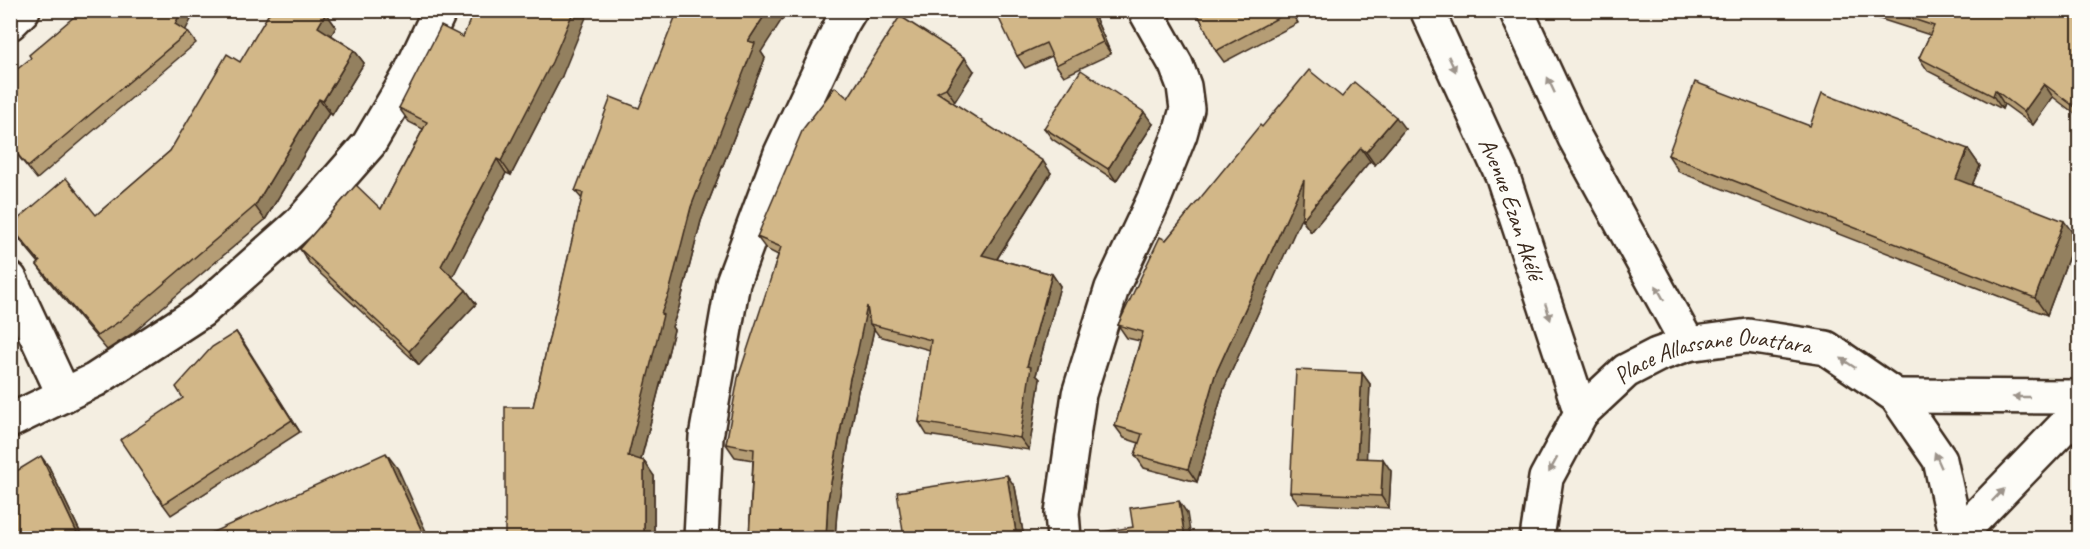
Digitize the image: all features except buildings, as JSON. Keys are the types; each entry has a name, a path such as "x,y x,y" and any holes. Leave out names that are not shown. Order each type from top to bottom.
{"street":[{"path":"10,23 23,10"},
{"path":"10,421 95,380 201,311 299,224 369,144 408,78 440,10"},
{"path":"701,538 706,437 733,282 781,153 850,10"},
{"path":"1064,538 1062,513 1079,394 1112,288 1154,199 1187,110 1184,86 1176,65 1145,10"},
{"name":"Avenue Ezan Akélé","path":"1428,10 1503,177 1581,413"},
{"path":"1516,10 1575,138 1688,344"},
{"path":"10,279 64,395"},
{"name":"Place Allassane Ouattara","path":"1538,538 1546,478 1581,413 1626,371 1657,355 1688,344 1748,336 1826,348 1896,396 1940,460 1957,538"},
{"path":"1896,396 2079,397"},
{"path":"1957,538 2079,410"}]}
